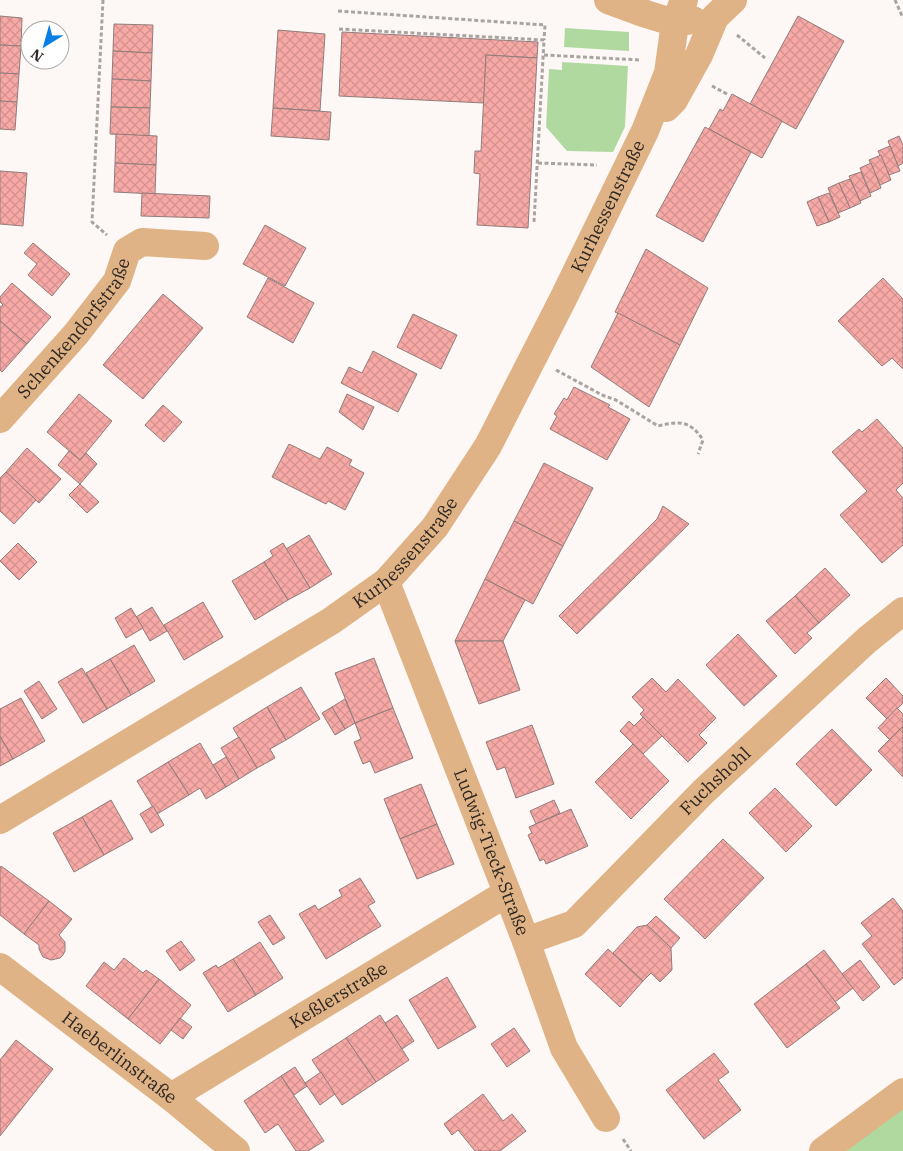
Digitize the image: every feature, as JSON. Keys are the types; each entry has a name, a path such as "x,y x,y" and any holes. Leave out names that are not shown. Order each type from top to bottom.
{"street":[{"path":"608,0 646,14 679,11 720,13"},
{"name":"Kurhessenstraße","path":"0,820 331,621 386,582 435,527 488,446 564,299 645,131 668,73 679,11"},
{"name":"Kurhessenstraße","path":"645,131 674,100 699,56 720,13"},
{"name":"Schenkendorfstraße","path":"0,418 76,334 111,289 117,281 127,251 142,242 205,246"},
{"name":"Ludwig-Tieck-Straße","path":"386,582 526,941 564,1048 606,1118"},
{"name":"Fuchshohl","path":"526,941 574,924 704,791 867,640 903,611"},
{"name":"Keßlerstraße","path":"171,1097 507,893"},
{"name":"Haeberlinstraße","path":"0,966 171,1097 236,1151"},
{"path":"823,1151 903,1092"}],"path":[{"path":"103,0 92,222 127,251"},
{"path":"895,0 903,18"},
{"path":"338,11 545,25 534,222"},
{"path":"720,13 765,58"},
{"path":"339,29 544,40"},
{"path":"544,55 641,60"},
{"path":"538,163 602,165"},
{"path":"554,369 602,395 616,400 658,426 675,423 686,424 698,432 703,440 698,454"}],"green space":[{"path":"565,28 629,32 629,51 564,47"},
{"path":"562,62 628,66 625,127 613,152 567,151 546,127 549,69 562,70"},
{"path":"903,1102 903,1151 836,1151"}],"building":[{"path":"0,16 22,18 20,20 20,46 0,45"},
{"path":"798,16 844,41 796,129 750,104"},
{"path":"114,24 153,25 152,53 113,51"},
{"path":"278,30 325,34 320,111 273,108"},
{"path":"342,32 538,42 537,58 486,55 484,103 339,96"},
{"path":"0,45 20,46 19,74 0,73"},
{"path":"113,51 152,53 151,81 112,79"},
{"path":"486,55 537,58 528,228 477,225 480,174 474,173 475,151 481,151"},
{"path":"0,73 19,74 17,102 0,101"},
{"path":"112,79 151,81 150,108 111,107"},
{"path":"732,94 782,121 762,158 709,129 720,109 723,111"},
{"path":"0,101 17,102 15,130 0,129"},
{"path":"111,107 150,108 149,136 110,134"},
{"path":"273,108 331,112 329,140 271,136"},
{"path":"705,127 751,152 703,242 656,216"},
{"path":"116,134 157,136 156,165 115,163"},
{"path":"899,136 903,145 903,163 898,166 888,141"},
{"path":"890,146 900,171 889,175 878,151"},
{"path":"881,155 891,180 880,185 869,160"},
{"path":"115,163 156,165 155,194 114,192"},
{"path":"871,163 881,188 870,193 860,168"},
{"path":"0,171 27,173 23,226 0,224"},
{"path":"861,172 871,196 860,201 849,176"},
{"path":"850,179 861,203 850,208 839,183"},
{"path":"839,183 850,208 838,213 828,188"},
{"path":"142,193 210,196 209,218 141,216"},
{"path":"829,193 840,217 829,222 818,197"},
{"path":"818,197 829,222 817,226 807,202"},
{"path":"265,225 306,248 285,286 243,264"},
{"path":"33,243 70,274 52,296 28,275 37,264 24,253"},
{"path":"646,249 708,288 680,345 615,312"},
{"path":"268,278 314,303 293,343 247,317"},
{"path":"883,278 903,299 903,369 892,358 882,366 838,321"},
{"path":"12,283 51,317 27,344 0,321 0,307 3,305 0,302 0,297"},
{"path":"163,294 203,328 143,399 103,365"},
{"path":"618,313 680,345 649,407 591,367"},
{"path":"413,314 457,335 441,369 397,347"},
{"path":"0,321 27,344 2,372 0,370"},
{"path":"373,351 417,374 398,412 341,383 349,367 362,373"},
{"path":"574,387 610,405 608,407 630,419 607,460 550,429 557,416 554,414 564,398 567,400"},
{"path":"79,394 112,421 80,460 47,432"},
{"path":"347,394 374,407 363,430 339,412"},
{"path":"163,405 182,422 164,442 145,425"},
{"path":"877,419 903,448 903,483 896,490 903,498 903,545 882,563 840,515 867,491 832,452 859,429 862,432"},
{"path":"289,444 320,459 327,447 352,460 349,465 364,473 345,510 328,501 326,504 272,477"},
{"path":"27,448 61,479 39,503 6,472"},
{"path":"69,451 80,460 86,453 97,464 80,484 58,465"},
{"path":"544,463 593,488 563,546 514,521"},
{"path":"6,472 36,500 14,524 0,511 0,478"},
{"path":"80,484 99,502 87,513 69,495"},
{"path":"663,506 689,524 577,634 559,616 657,519"},
{"path":"514,521 563,546 533,604 485,579"},
{"path":"309,535 332,574 310,588 286,549"},
{"path":"18,543 37,562 19,580 0,561"},
{"path":"283,543 310,588 288,600 264,562 273,556 270,551"},
{"path":"264,562 288,600 255,620 232,581"},
{"path":"825,568 850,595 819,623 795,596"},
{"path":"485,579 525,600 503,641 455,641"},
{"path":"795,596 819,623 807,633 812,638 795,654 766,621"},
{"path":"203,602 223,637 184,660 164,625"},
{"path":"152,607 167,631 150,641 136,617"},
{"path":"131,608 143,628 126,638 115,618"},
{"path":"738,634 777,676 744,706 706,665"},
{"path":"455,641 503,641 520,690 479,704"},
{"path":"134,645 155,681 131,695 110,659"},
{"path":"374,658 393,708 355,723 335,673"},
{"path":"110,659 131,695 107,709 86,673"},
{"path":"82,668 107,709 83,723 58,682"},
{"path":"652,678 666,692 678,679 716,718 699,735 707,743 688,762 640,714 644,710 632,697"},
{"path":"886,678 903,696 903,703 887,719 866,698"},
{"path":"39,681 57,709 42,719 24,691"},
{"path":"301,687 320,719 286,740 267,707"},
{"path":"21,698 45,741 13,759 0,736 0,709"},
{"path":"345,699 355,723 345,729 332,707"},
{"path":"267,707 286,740 270,749 275,758 257,768 233,728"},
{"path":"332,707 345,729 335,735 322,713"},
{"path":"393,708 413,758 375,773 370,761 363,764 354,742 361,739 355,723"},
{"path":"897,708 903,714 903,726 890,740 878,728"},
{"path":"643,717 662,736 643,754 620,731 629,721 634,726"},
{"path":"532,725 554,784 516,798 505,767 497,770 486,742"},
{"path":"903,726 903,777 878,751"},
{"path":"832,729 872,770 836,806 796,764"},
{"path":"0,736 13,759 0,766"},
{"path":"239,737 257,768 239,779 221,748"},
{"path":"200,743 226,787 206,799 200,788 189,795 168,762"},
{"path":"633,744 669,781 631,819 595,782"},
{"path":"226,757 239,779 226,787 213,765"},
{"path":"168,762 189,795 157,814 137,781"},
{"path":"421,784 437,824 400,839 384,799"},
{"path":"775,788 812,826 786,852 749,813"},
{"path":"111,800 133,839 104,855 82,817"},
{"path":"554,800 560,813 536,824 530,811"},
{"path":"153,806 164,825 151,833 140,814"},
{"path":"571,809 588,846 546,864 544,859 540,861 528,835 532,833 529,827"},
{"path":"82,817 104,855 74,872 53,833"},
{"path":"437,824 454,864 417,879 400,839"},
{"path":"723,839 764,878 705,939 664,899"},
{"path":"1,866 49,901 24,934 0,915"},
{"path":"360,878 375,902 368,906 381,926 326,959 299,914 315,905 318,910 342,896 339,890"},
{"path":"893,898 903,911 903,978 894,985 862,944 872,936 861,923"},
{"path":"49,901 72,919 59,935 65,942 63,955 60,958 51,960 43,957 39,945 24,934"},
{"path":"270,915 285,938 273,945 258,922"},
{"path":"656,916 680,938 671,948 647,925"},
{"path":"647,925 671,948 672,970 660,982 651,973 643,981 613,953 637,927"},
{"path":"181,941 195,960 180,971 166,951"},
{"path":"260,942 283,978 256,995 233,959"},
{"path":"608,949 643,981 620,1007 585,974"},
{"path":"824,950 853,988 835,1002 806,964"},
{"path":"124,958 143,973 146,970 159,979 128,1019 86,986 104,962 114,970"},
{"path":"233,959 256,995 228,1012 203,973 216,965 218,968"},
{"path":"860,960 880,987 863,1001 842,974"},
{"path":"806,964 840,1008 787,1048 754,1004"},
{"path":"447,977 476,1027 438,1049 409,1000"},
{"path":"159,979 191,1005 160,1044 128,1019"},
{"path":"380,1015 409,1060 376,1082 346,1038"},
{"path":"397,1015 414,1041 402,1049 385,1023"},
{"path":"180,1018 192,1027 183,1039 171,1030"},
{"path":"514,1028 530,1051 507,1067 491,1044"},
{"path":"346,1038 376,1082 342,1105 312,1060"},
{"path":"16,1040 53,1069 0,1136 0,1060"},
{"path":"714,1053 729,1072 718,1080 741,1110 704,1139 666,1090"},
{"path":"295,1067 307,1086 294,1095 281,1076"},
{"path":"321,1072 335,1094 320,1105 305,1083"},
{"path":"281,1076 324,1141 308,1151 296,1151 278,1124 265,1133 244,1101"},
{"path":"483,1094 503,1121 512,1114 526,1131 500,1151 475,1151 458,1130 452,1135 444,1124"}]}
